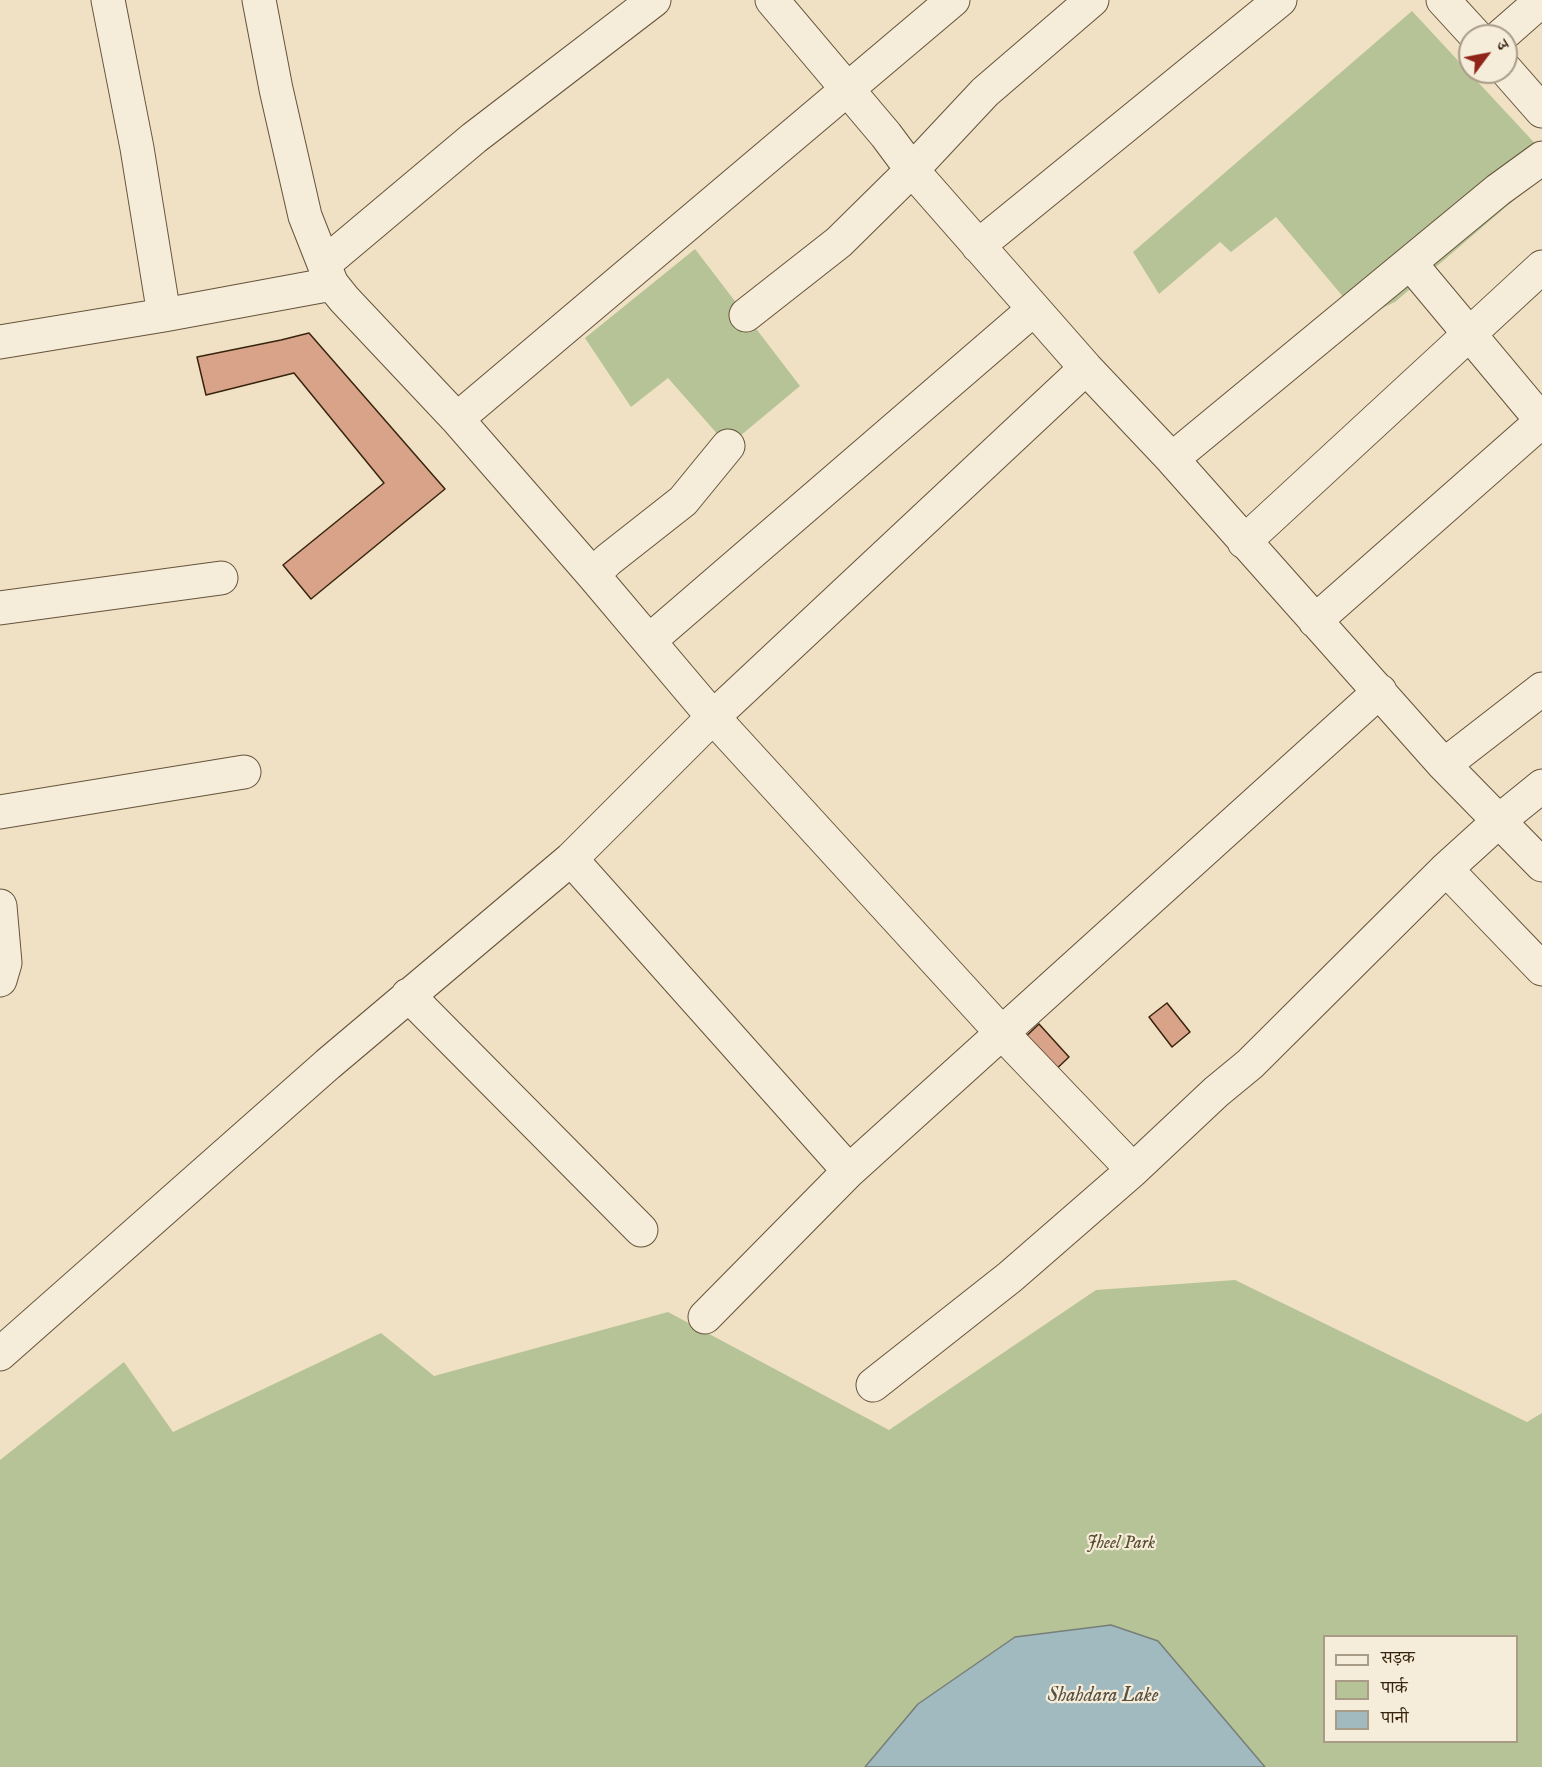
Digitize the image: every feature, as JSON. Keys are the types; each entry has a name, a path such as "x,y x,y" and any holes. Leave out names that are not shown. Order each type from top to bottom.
{"street":[{"path":"108,0 137,148 164,315"},
{"path":"259,0 276,89 305,216 328,274 593,575 713,717 1002,1033 1133,1170"},
{"path":"0,342 164,315 328,274 474,138 654,0"},
{"path":"772,0 886,135 912,170 1086,368 1172,459 1444,765 1542,865"},
{"path":"457,419 953,0"},
{"path":"746,315 838,242 912,170 985,92 1092,0"},
{"path":"978,246 1280,0"},
{"path":"1443,0 1465,24"},
{"path":"1515,24 1542,0"},
{"path":"1518,84 1542,111"},
{"path":"1172,459 1498,190 1542,158"},
{"path":"1316,621 1542,421 1410,263"},
{"path":"1244,542 1542,267"},
{"path":"649,641 1034,309"},
{"path":"0,1354 408,994 571,859 713,717 1086,368"},
{"path":"593,575 608,560 683,501 728,446"},
{"path":"0,608 221,578"},
{"path":"1444,765 1542,689"},
{"path":"705,1317 849,1172 1380,691"},
{"path":"0,812 244,772"},
{"path":"873,1384 1010,1277 1133,1170 1216,1092 1250,1064 1446,869 1542,786"},
{"path":"571,859 849,1172"},
{"path":"1446,869 1542,969"},
{"path":"0,906 5,963 0,980"},
{"path":"408,994 641,1230"}],"green space":[{"path":"1412,11 1458,61 1458,84 1480,84 1542,151 1542,176 1395,302 1361,318 1276,217 1231,252 1220,242 1159,294 1133,252"},
{"path":"695,249 800,386 728,446 668,378 631,407 585,338"},
{"name":"Jheel Park","path":"1235,1280 1527,1422 1542,1413 1542,1767 0,1767 0,1460 124,1362 173,1432 381,1333 434,1376 668,1312 889,1430 1096,1290"}],"water":[{"name":"Shahdara Lake","path":"1111,1625 1158,1641 1265,1767 865,1767 918,1704 1015,1637"}],"building":[{"path":"309,333 445,489 311,599 283,565 384,483 294,373 206,395 197,357"},
{"path":"1167,1003 1190,1032 1172,1047 1149,1017"},
{"path":"1039,1024 1069,1057 1049,1076 1019,1043"}]}
